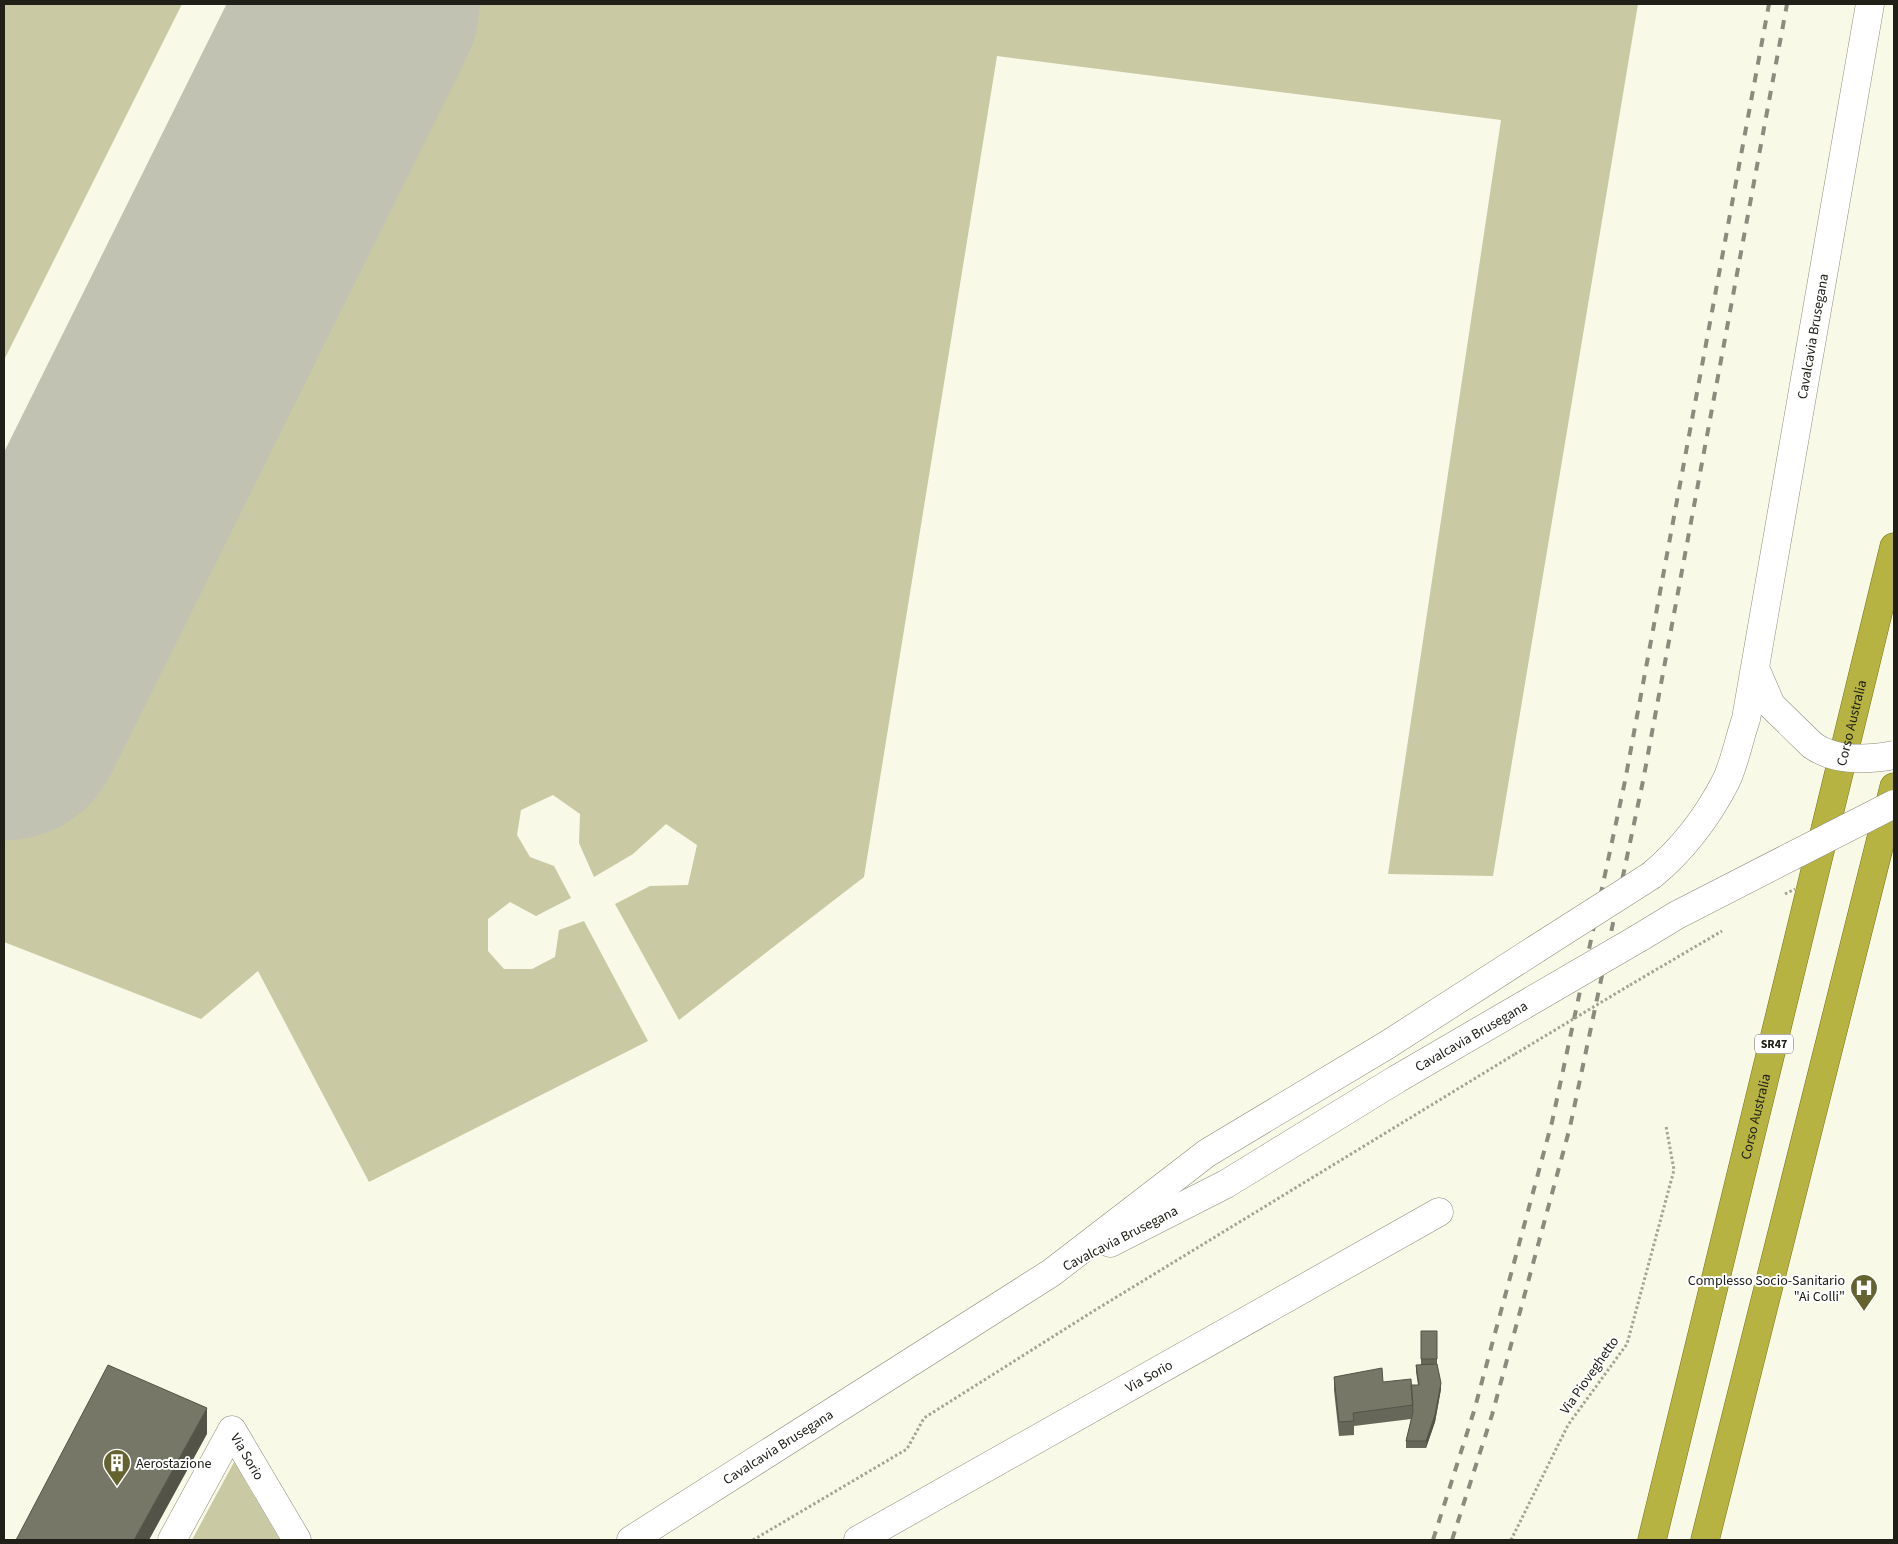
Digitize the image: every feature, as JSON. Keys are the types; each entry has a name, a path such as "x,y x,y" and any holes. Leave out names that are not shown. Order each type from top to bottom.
{"highway":[{"name":"Corso Australia","path":"1652,1540 1894,547"},
{"path":"1705,1540 1894,787"},
{"path":"1839,1004 1888,882 1894,860"}],"main road":[{"name":"Cavalcavia Brusegana","path":"631,1540 1051,1273 1207,1153 1387,1045 1652,875 1669,861 1696,829 1726,780 1746,718 1756,670 1800,399 1870,4"},
{"path":"1756,670 1771,705 1819,750 1845,757 1870,759 1894,755"},
{"name":"Cavalcavia Brusegana","path":"1051,1273 1226,1184 1396,1079 1677,916 1894,804"},
{"name":"Via Sorio","path":"858,1540 1439,1212"},
{"name":"Via Sorio","path":"172,1540 232,1430 297,1540"}],"path":[{"path":"1776,899 1785,894"},
{"path":"753,1540 907,1449 924,1418 1092,1312 1515,1054 1724,930"},
{"name":"Via Pioveghetto","path":"1511,1540 1568,1425 1627,1344 1674,1170 1666,1126"}],"green space":[{"path":"4,4 182,4 4,360"},
{"path":"360,4 1638,4 1493,876 1388,874 1501,120 997,56 864,877 679,1020 615,904 650,886 688,885 697,845 666,824 633,854 594,877 579,843 580,814 553,795 521,810 517,835 530,857 554,866 571,898 536,916 510,902 488,919 488,951 504,969 532,969 555,957 559,930 584,921 648,1041 369,1182 258,971 201,1019 4,942 4,721"},
{"path":"234,1462 280,1540 192,1540"}],"building":[{"path":"1421,1331 1437,1331 1437,1359 1421,1359"},
{"path":"1437,1364 1441,1383 1435,1415 1426,1441 1406,1441 1413,1412 1411,1385 1419,1385 1416,1365"},
{"name":"Aerostazione","path":"108,1365 207,1408 134,1540 16,1540"},
{"path":"1382,1368 1383,1382 1411,1379 1413,1405 1353,1413 1354,1421 1339,1422 1334,1377"}],"runway":[{"path":"4,721 360,4"}],"railway":[{"path":"1433,1540 1474,1411 1552,1122 1625,781 1769,4"},
{"path":"1452,1540 1492,1415 1570,1127 1643,781 1787,4"}],"place":[{"name":"Complesso Socio-Sanitario \"Ai Colli\"","path":"1864,1312"},
{"name":"Aerostazione","path":"117,1487"}]}
